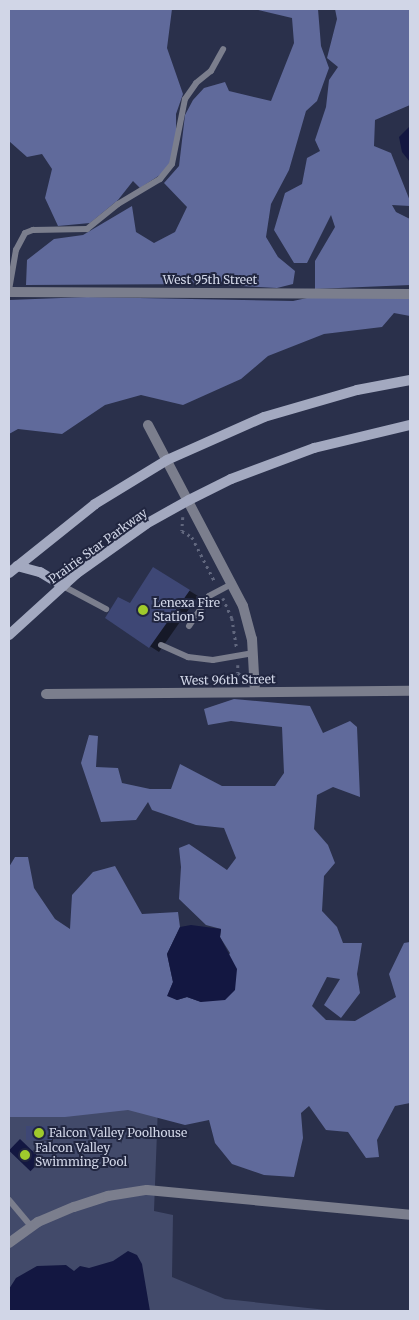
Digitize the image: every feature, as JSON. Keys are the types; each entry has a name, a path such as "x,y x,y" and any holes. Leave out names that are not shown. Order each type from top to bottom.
{"main road":[{"path":"9,573 95,504 167,460 264,417 357,390 410,380"},
{"name":"Prairie Star Parkway","path":"9,635 63,586 146,524 189,500 232,479 306,451 410,425"},
{"path":"17,566 40,572 63,586"}],"street":[{"name":"West 95th Street","path":"9,291 410,294"},
{"path":"148,425 232,583 248,621 253,653 255,692"},
{"name":"West 96th Street","path":"46,694 410,691"},
{"path":"9,1243 31,1226 74,1207 108,1196 147,1190 410,1215"}],"lane":[{"path":"9,291 16,250 25,233 33,230 87,229 118,204 151,187 160,179 172,164 185,99 196,83 211,71 224,49"},
{"path":"189,626 210,596 232,583"},
{"path":"63,586 106,609"},
{"path":"160,645 188,657 213,660 253,653"},
{"path":"9,1200 31,1226"}],"shaded area":[{"path":"9,9 172,9 167,48 183,94 176,114 176,149 166,171 140,188 133,181 118,200 90,223 58,226 45,198 52,169 42,154 27,157 9,141"},
{"path":"254,9 318,9 321,46 329,68 317,101 306,111 289,170 271,204 266,237 278,257 295,271 293,284 277,288 203,284 26,285 27,260 54,239 83,235 132,206 136,232 154,243 175,232 187,207 164,183 179,166 185,115 193,100 204,88 225,82 229,91 271,101 294,43 292,18"},
{"path":"335,9 410,9 410,105 375,120 374,146 391,153 410,201 410,206 392,205 396,212 410,219 410,285 315,289 315,261 335,227 331,215 307,263 294,263 274,230 285,193 302,184 307,158 320,151 315,140 326,107 329,80 338,67 327,58 337,19"},
{"path":"410,126 410,162 402,152 399,137"},
{"path":"316,296 410,297 410,316 394,313 382,327 324,334 268,356 241,379 183,405 141,395 105,405 62,434 18,429 9,434 9,300 87,297 293,301"},
{"path":"234,699 310,706 323,733 350,721 357,727 360,797 333,787 317,795 314,829 328,845 335,863 324,876 322,911 337,927 343,943 362,943 357,974 360,993 341,1018 324,1005 340,979 327,977 312,1006 326,1020 355,1021 396,997 389,974 404,943 410,942 410,1103 395,1106 377,1140 379,1157 366,1158 348,1132 326,1130 309,1106 301,1113 303,1138 294,1177 264,1175 232,1164 215,1143 209,1120 185,1125 128,1110 65,1117 9,1117 9,867 15,857 28,857 34,888 55,919 70,929 72,895 93,872 115,866 142,914 178,912 180,927 167,954 173,982 168,995 177,1000 187,997 201,1002 230,953 220,937 221,929 206,925 179,899 181,867 179,848 189,844 227,870 236,858 224,828 196,825 152,810 148,802 136,820 101,822 81,763 89,735 98,736 96,767 118,768 122,783 150,789 171,789 180,764 222,786 275,786 284,773 282,727 231,721 208,725 204,709"},
{"path":"191,925 221,929 220,937 237,969 235,990 225,1000 201,1002 187,997 177,1000 167,996 173,982 167,954 180,927"},
{"path":"158,1106 154,1211 173,1215 172,1277 225,1299 336,1311 9,1311 9,1113"},
{"name":"Falcon Valley Swimming Pool","path":"20,1139 42,1160 30,1171 9,1151"},
{"path":"128,1251 137,1255 142,1264 150,1311 9,1311 9,1289 16,1278 37,1266 66,1265 74,1271 80,1266 89,1268 113,1261"}],"building":[{"name":"Lenexa Fire Station 5","path":"153,567 190,590 149,648 105,618 118,597 130,603"},
{"name":"Falcon Valley Poolhouse","path":"26,1126 52,1126 52,1140 26,1140"}],"place":[{"name":"Lenexa Fire Station 5","path":"143,610"},
{"name":"Falcon Valley Poolhouse","path":"39,1133"},
{"name":"Falcon Valley Swimming Pool","path":"25,1155"}]}
